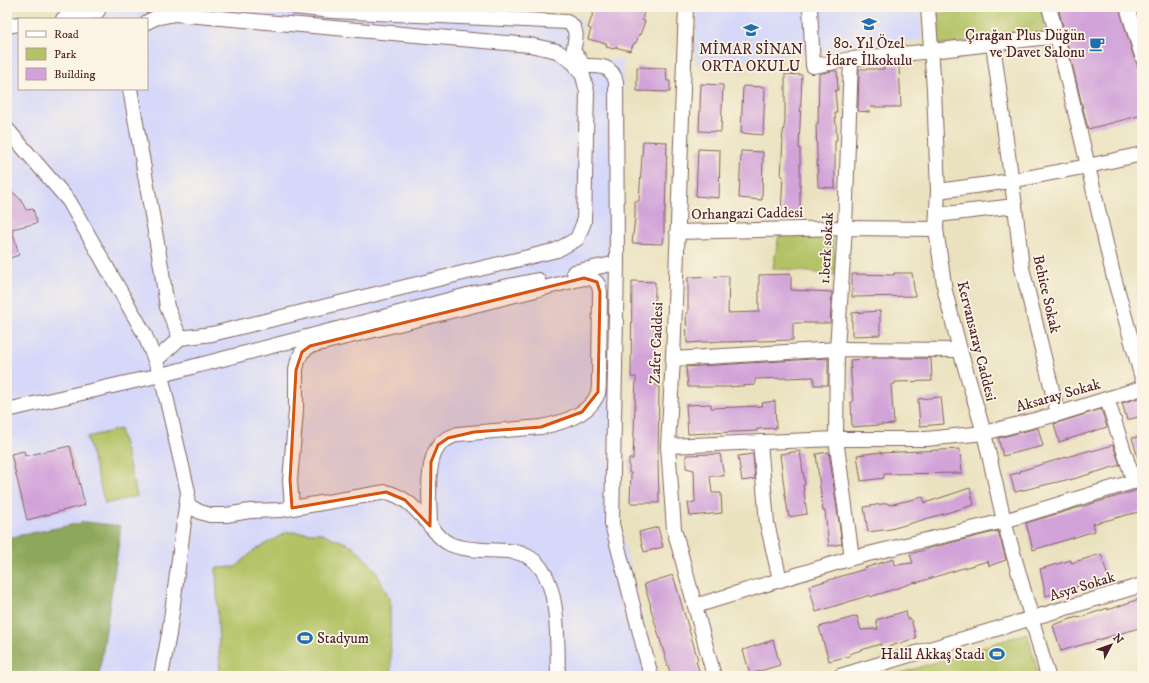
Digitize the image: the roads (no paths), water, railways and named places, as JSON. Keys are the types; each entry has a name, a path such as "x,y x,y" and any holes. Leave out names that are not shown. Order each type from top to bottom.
{"street":[{"path":"71,18 98,11 97,7"},
{"path":"295,7 332,11 567,22 572,24 575,30 573,52 579,58 583,66 601,66 608,69 614,75 616,82 617,263 612,524 651,676"},
{"name":"Zafer Caddesi","path":"686,7 673,359 668,446 674,529 714,676"},
{"path":"810,7 813,66 851,59 1057,36"},
{"name":"Kervansaray Caddesi","path":"931,7 938,191 936,229 945,291 984,433 1004,521 1048,676"},
{"path":"1049,7 1113,274 1142,378"},
{"path":"1127,7 1142,56"},
{"path":"148,22 155,18 175,14 530,45 557,51 574,63 583,76 587,92 584,222 577,239 557,250 212,334 180,338 155,361"},
{"path":"7,26 18,24"},
{"name":"Behice Sokak","path":"993,44 1022,268 1058,414"},
{"name":"1.berk sokak","path":"851,59 845,228 837,349 836,439 852,558"},
{"path":"130,90 167,307 180,338"},
{"path":"7,129 69,201 144,334 161,375 188,492 161,676"},
{"path":"938,191 1011,181 1142,154"},
{"path":"937,214 1015,206"},
{"name":"Orhangazi Caddesi","path":"677,232 845,228 936,229"},
{"path":"7,410 161,375 479,292 617,263"},
{"path":"292,508 290,480 296,411 296,370 298,360 302,352 310,346 584,278 590,278 597,282 600,292 599,380 598,392 592,404 582,412 555,424 541,427 469,432 448,438 438,445 431,462 430,526"},
{"path":"673,359 837,349 960,350"},
{"name":"Aksaray Sokak","path":"668,446 836,439 926,439 984,433 1058,414 1142,388"},
{"path":"695,606 852,558 1004,521 1138,481 1107,399"},
{"path":"760,442 767,523 780,580"},
{"path":"187,502 191,507 210,516 250,511 281,510 386,492 396,494 416,509 430,526 448,543 455,546 479,550 510,551 526,555 540,566 549,582 554,600 558,676"},
{"name":"Asya Sokak","path":"840,676 1142,585"}],"place":[{"name":"80. Yıl Özel İdare İlkokulu","path":"869,24"},
{"name":"MİMAR SİNAN ORTA OKULU","path":"751,30"},
{"name":"Çırağan Plus Düğün ve Davet Salonu","path":"1097,44"},
{"name":"Stadyum","path":"305,638"},
{"name":"Halil Akkaş Stadı","path":"997,654"}]}
